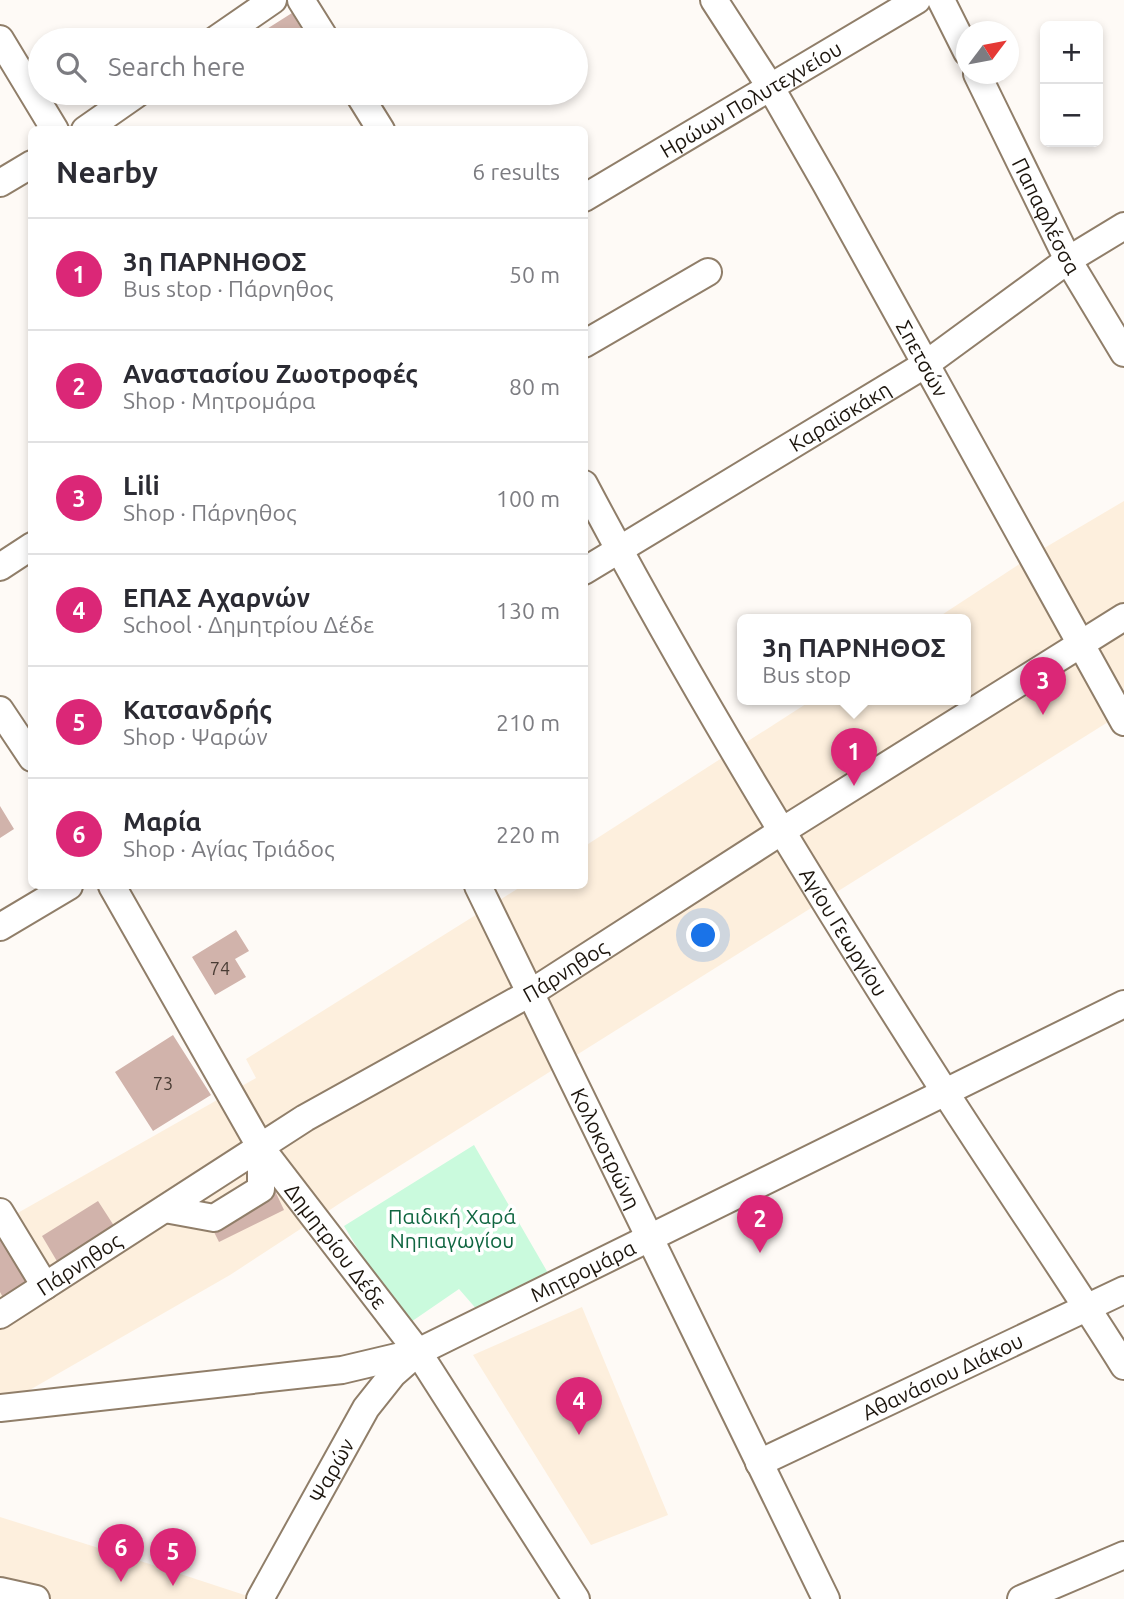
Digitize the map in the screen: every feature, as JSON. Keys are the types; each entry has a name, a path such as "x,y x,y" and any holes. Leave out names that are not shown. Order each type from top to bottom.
{"street":[{"path":"232,28 273,0"},
{"path":"301,0 318,28"},
{"name":"Σπετσών","path":"714,0 771,88 1124,722"},
{"name":"Ηρώων Πολυτεχνείου","path":"588,196 917,0"},
{"path":"941,0 956,30"},
{"path":"0,39 28,85"},
{"name":"Παπαφλέσσα","path":"982,84 1068,260 1124,353"},
{"path":"40,105 53,126"},
{"path":"91,126 121,105"},
{"path":"365,105 379,126"},
{"path":"0,183 28,166"},
{"name":"Καραϊσκάκη","path":"588,569 926,364 1068,260 1124,226"},
{"path":"588,342 708,272"},
{"name":"Αγίου Γεωργίου","path":"588,492 782,831 946,1092 1124,1366"},
{"path":"0,567 28,549"},
{"name":"Πάρνηθος","path":"0,1315 305,1118 531,992 1124,617"},
{"path":"0,710 28,752"},
{"path":"0,928 64,889"},
{"name":"Δημητρίου Δέδε","path":"114,889 261,1148 418,1352 576,1599"},
{"name":"Κολοκοτρώνη","path":"480,889 826,1599"},
{"name":"Μητρομάρα","path":"0,1408 342,1370 418,1352 1124,1004"},
{"path":"165,1209 214,1218 261,1189 261,1148"},
{"path":"0,1212 45,1286"},
{"name":"Αθανάσιου Διάκου","path":"759,1463 1124,1290"},
{"name":"Ψαρών","path":"260,1599 366,1408 393,1374 418,1352"},
{"path":"1021,1599 1124,1555"},
{"path":"0,1591 36,1599"}],"shaded area":[{"path":"1124,501 1124,712 345,1200 230,1275 0,1407 0,1223 256,1078 246,1059 517,889 588,889 588,844 804,705 971,705 971,614 943,614 1041,550"},
{"path":"582,1307 668,1515 591,1545 473,1355"},
{"path":"0,1517 156,1566 257,1599 0,1599"}],"green space":[{"name":"Παιδική Χαρά Νηπιαγωγίου","path":"474,1145 548,1273 479,1312 459,1289 408,1324 374,1276 344,1226"}],"building":[{"path":"292,13 301,28 268,28"},
{"path":"0,806 14,829 0,838"},
{"path":"236,930 249,951 235,959 246,977 215,995 192,957"},
{"path":"173,1035 211,1095 153,1131 115,1072"},
{"path":"270,1180 284,1210 219,1242 204,1212"},
{"path":"98,1201 118,1232 61,1268 42,1236"},
{"path":"0,1233 35,1283 6,1303 0,1292"}],"place":[{"name":"Lili","path":"1043,715"},
{"name":"3η ΠΑΡΝΗΘΟΣ","path":"854,786"},
{"name":"Αναστασίου Ζωοτροφές","path":"760,1253"},
{"name":"ΕΠΑΣ Αχαρνών","path":"579,1435"},
{"name":"Μαρία","path":"121,1582"},
{"name":"Κατσανδρής","path":"173,1586"}]}
